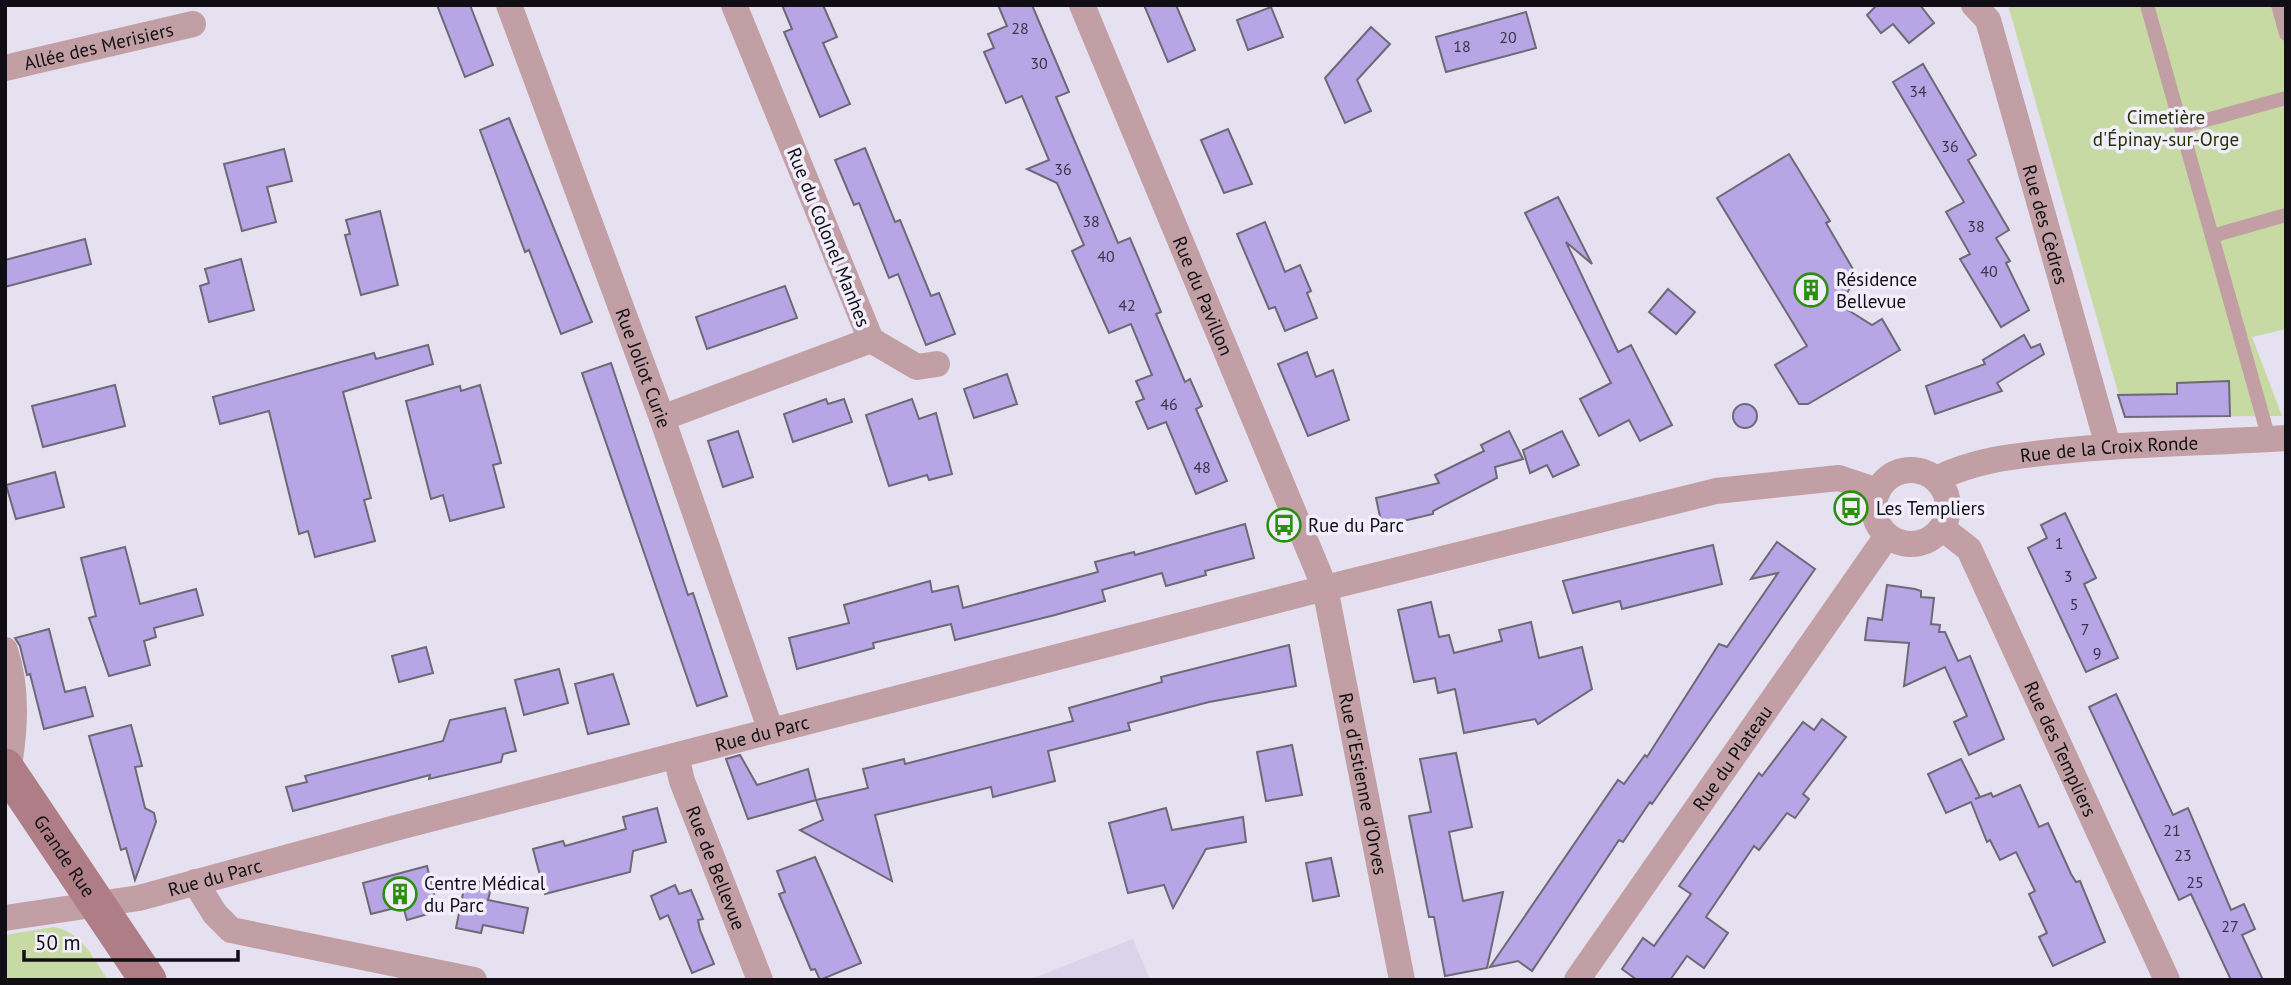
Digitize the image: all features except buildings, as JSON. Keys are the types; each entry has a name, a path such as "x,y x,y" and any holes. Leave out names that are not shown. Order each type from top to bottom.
{"main road":[{"name":"Grande Rue","path":"7,769 148,980"}],"street":[{"name":"Rue Joliot Curie","path":"509,5 662,418 771,731"},
{"name":"Rue du Colonel Manhes","path":"662,418 871,340 734,5"},
{"name":"Rue du Pavillon","path":"1082,5 1325,588"},
{"name":"Rue des Cèdres","path":"1975,5 1988,20 2108,446"},
{"name":"Allée des Merisiers","path":"5,68 192,24"},
{"path":"871,340 917,367 937,364"},
{"name":"Rue de la Croix Ronde","path":"1936,479 1965,465 2002,457 2108,446 2277,438"},
{"path":"1904,471 1927,473 1936,479 1947,497 1947,519 1942,528 1923,543 1910,545 1887,536 1875,515 1878,491 1893,474 1904,471"},
{"name":"Rue du Parc","path":"5,918 139,898 1325,588 1716,491 1839,478 1878,491"},
{"name":"Rue des Templiers","path":"1942,528 1969,549 2158,975"},
{"name":"Rue du Plateau","path":"1577,980 1887,536"},
{"name":"Rue d'Estienne d'Orves","path":"1325,588 1402,980"},
{"path":"5,650 12,672 14,737 7,769"},
{"name":"Rue de Bellevue","path":"676,756 682,780 761,980"},
{"path":"195,882 215,914 231,929 474,980"}],"lane":[{"path":"2147,5 2212,236 2277,438"},
{"path":"2278,5 2286,34"},
{"path":"2181,127 2286,98"},
{"path":"2212,236 2286,215"}],"shaded area":[{"path":"1133,939 1150,980 1028,980"}],"green space":[{"name":"Cimetière d'Épinay-sur-Orge","path":"2008,5 2286,5 2286,329 2252,337 2282,416 2125,417"},
{"path":"54,927 80,940 108,980 5,980 5,935"}],"place":[{"name":"Résidence Bellevue","path":"1811,290"},
{"name":"Les Templiers","path":"1851,508"},
{"name":"Rue du Parc","path":"1284,525"},
{"name":"Centre Médical du Parc","path":"400,894"}]}
